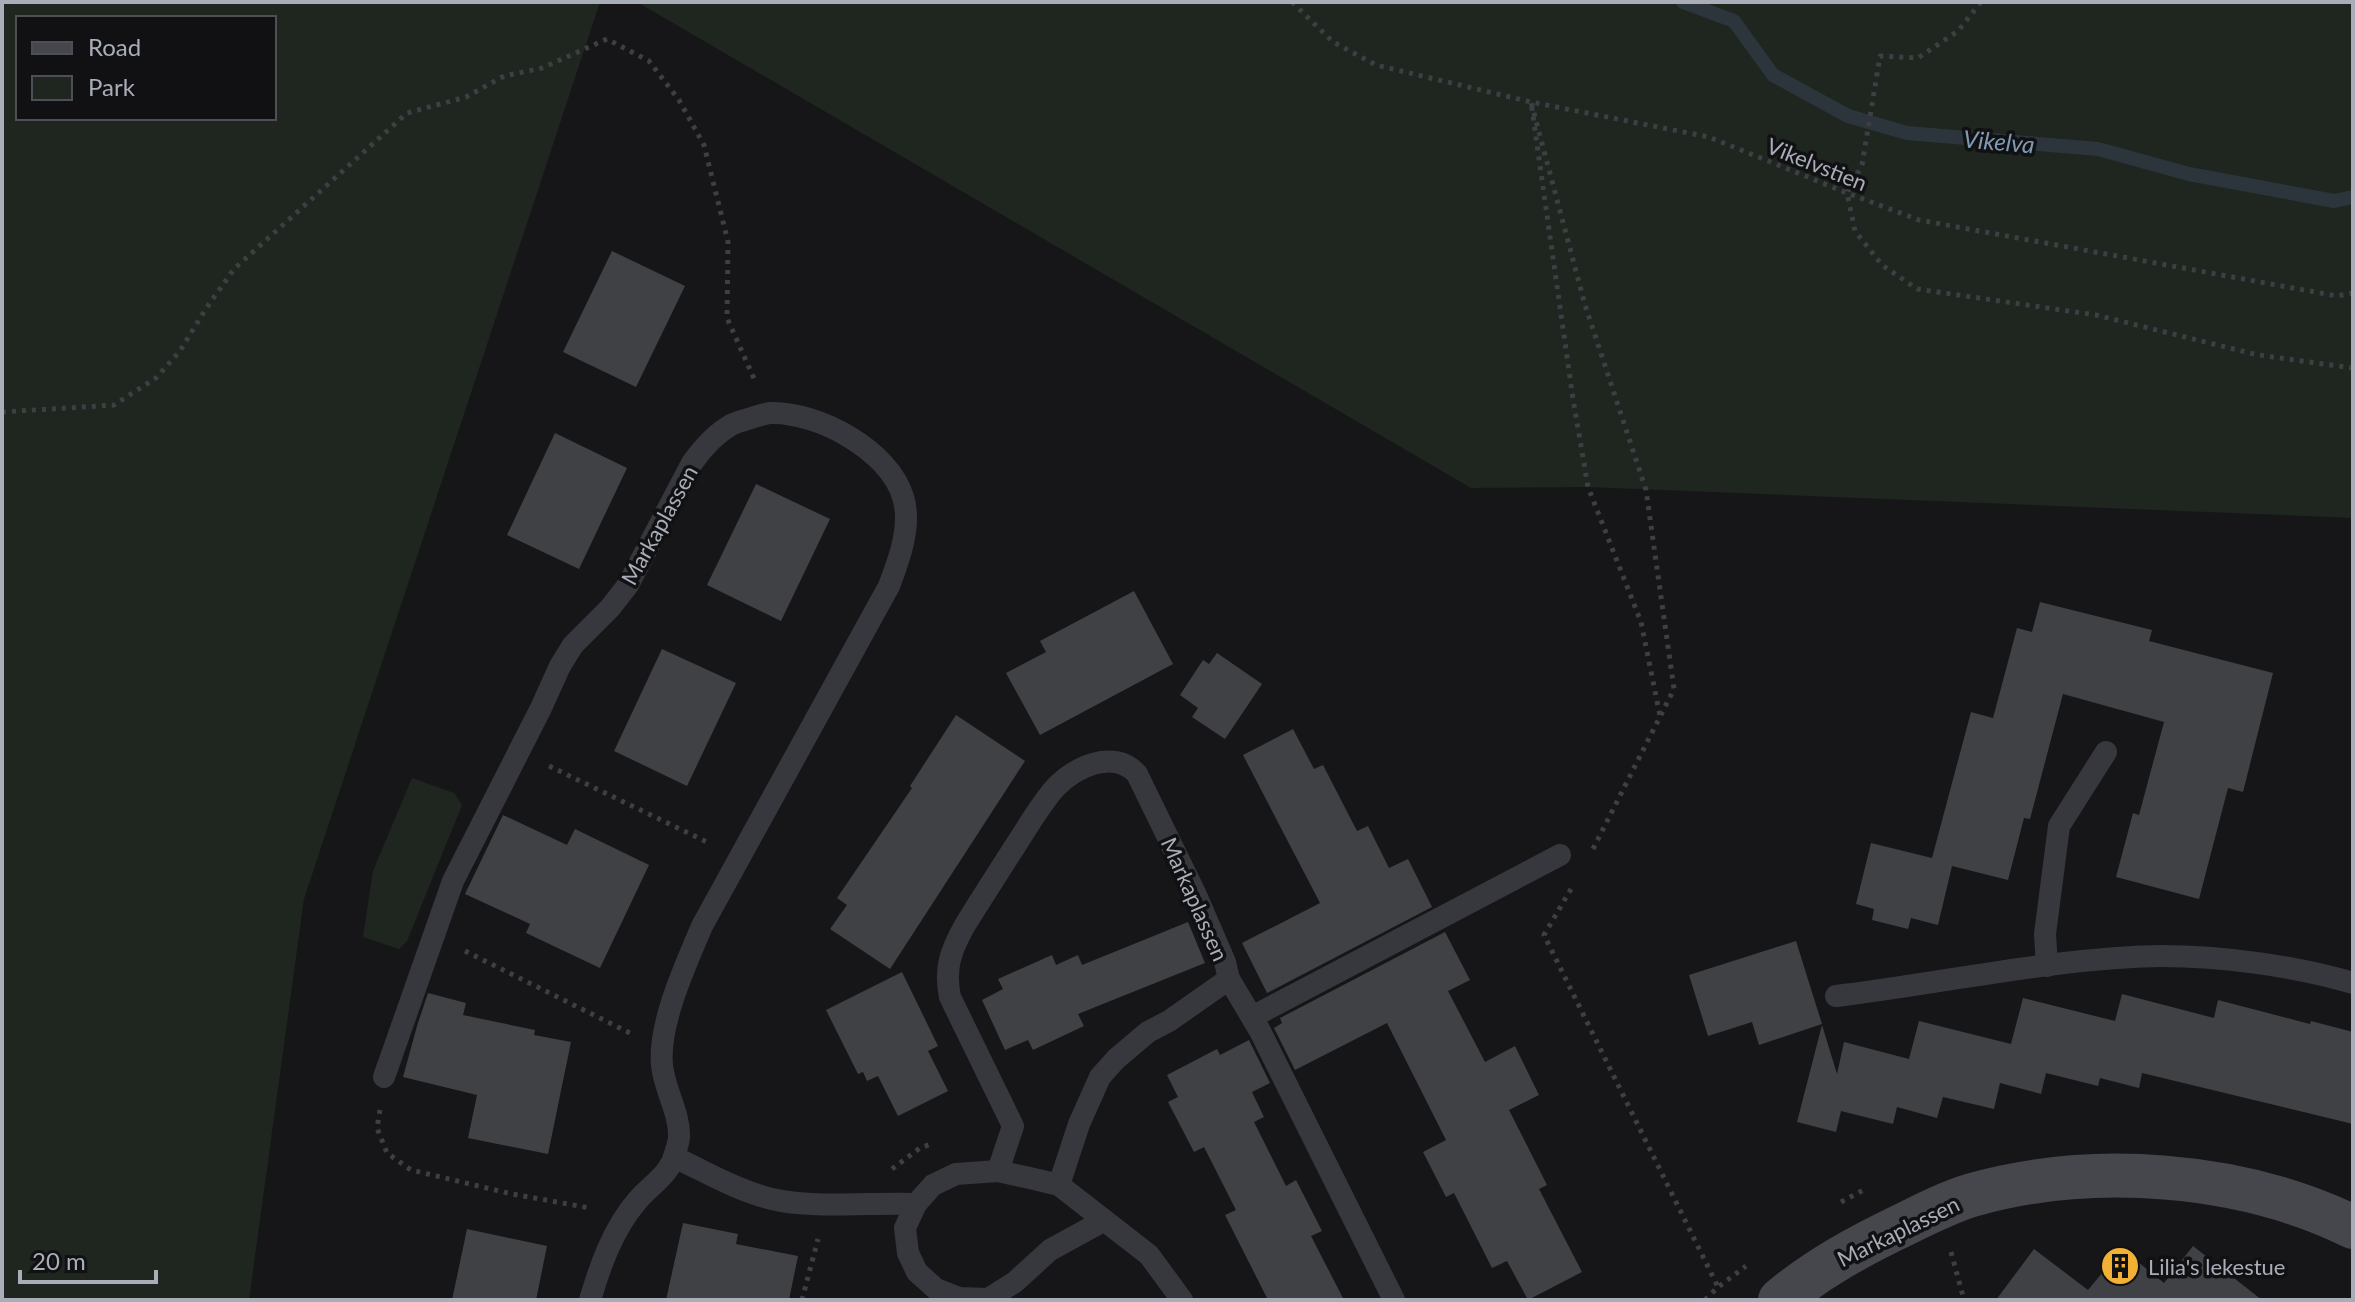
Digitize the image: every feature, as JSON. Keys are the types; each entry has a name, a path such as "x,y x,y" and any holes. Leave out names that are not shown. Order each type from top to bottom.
{"street":[{"name":"Markaplassen","path":"1780,1300 1856,1248 1935,1209 1972,1195 2086,1176 2190,1179 2257,1192 2308,1208 2353,1227"}],"lane":[{"name":"Markaplassen","path":"384,1077 453,881 573,645 628,585 692,463 703,449 731,424 770,412 801,417 865,446 882,460 895,478 904,499 905,534 889,586 702,926 680,979 662,1041 666,1090 676,1116 679,1137 674,1157"},
{"path":"2047,966 2045,934 2059,826 2106,752"},
{"name":"Markaplassen","path":"998,1171 1013,1126 950,997 946,978 955,943 1037,812 1063,782 1090,764 1120,763 1131,767 1137,774 1196,895 1225,962 1229,979 1252,1017 1339,1186 1394,1300"},
{"path":"1252,1017 1560,855"},
{"path":"1836,996 2047,966 2160,956 2199,957 2295,970 2353,983"},
{"name":"Markaplassen","path":"1059,1185 1079,1124 1100,1077 1148,1032 1229,979"},
{"path":"590,1300 605,1256 624,1221 637,1201 659,1181 674,1157 772,1200 916,1204"},
{"path":"1103,1221 1050,1250 1015,1282 988,1299 959,1298 936,1289 917,1272 908,1253 905,1228 916,1204 933,1185 956,1174 998,1171 1059,1185 1149,1255 1182,1300"}],"path":[{"name":"Vikelvstien","path":"1292,2 1333,42 1376,65 1531,102 1709,137 1919,220 2337,296 2353,293"},
{"path":"1981,2 1958,31 1918,58 1880,56 1862,165 1847,193 1855,231 1882,265 1917,289 2096,315 2258,355 2353,368"},
{"path":"2,412 114,405 156,378 172,360 234,269 407,113 466,97 504,76 542,68 607,39 649,61 679,100 704,145 728,242 727,318 770,412"},
{"path":"1531,102 1588,487 1641,622 1660,716"},
{"path":"1531,102 1585,305 1646,490 1674,689 1591,853"},
{"path":"519,751 672,825"},
{"path":"1576,880 1544,935 1718,1287"},
{"path":"433,935 612,1024"},
{"path":"384,1077 377,1128 387,1153 411,1170 512,1194 594,1209 624,1221"},
{"path":"802,1300 827,1203"}],"green space":[{"path":"2,2 600,2 304,899 249,1300 2,1300"},
{"path":"637,2 2353,2 2353,518 1588,487 1471,488"},
{"path":"412,778 454,793 462,805 407,941 399,949 363,937 373,871"}],"building":[{"path":"612,251 685,286 636,387 563,352"},
{"path":"555,433 627,468 579,569 507,535"},
{"path":"756,484 830,519 781,621 707,585"},
{"path":"1134,591 1173,664 1040,735 1006,673 1046,652 1040,641"},
{"path":"2040,602 2152,630 2149,641 2273,673 2243,792 2228,788 2199,899 2116,877 2133,813 2139,815 2164,722 2063,694 2030,819 2024,818 2008,880 1952,866 1938,925 1911,918 1908,929 1872,920 1874,909 1856,904 1871,843 1932,858 1971,712 1993,718 2017,628 2032,632"},
{"path":"662,649 736,683 687,786 614,751"},
{"path":"1217,653 1262,684 1225,739 1192,717 1198,708 1180,695 1203,660 1209,664"},
{"path":"956,715 1025,761 890,969 830,929 847,905 837,898 912,788 910,786"},
{"path":"1293,729 1314,769 1323,765 1357,831 1368,826 1389,868 1408,859 1432,907 1267,993 1242,943 1320,903 1243,755"},
{"path":"503,815 567,845 575,829 649,865 600,968 526,933 530,924 465,894"},
{"path":"1188,922 1205,963 1078,1014 1084,1026 1033,1050 1028,1040 1005,1050 982,1000 1003,989 998,979 1052,955 1056,965 1078,955 1082,965"},
{"path":"1445,932 1470,980 1448,991 1485,1062 1515,1046 1539,1095 1509,1110 1547,1185 1539,1189 1582,1272 1528,1300 1507,1261 1492,1268 1454,1193 1446,1197 1423,1152 1446,1140 1387,1023 1295,1070 1274,1028 1282,1023 1280,1018"},
{"path":"1796,941 1822,1024 1759,1045 1752,1022 1708,1036 1689,975"},
{"path":"902,972 938,1046 928,1051 948,1091 898,1116 878,1076 867,1081 863,1072 858,1074 826,1010"},
{"path":"428,993 466,1003 463,1015 535,1030 534,1035 571,1042 548,1154 468,1138 477,1095 403,1077"},
{"path":"2122,994 2214,1018 2218,1000 2353,1032 2353,1124 2142,1073 2139,1088 2100,1078 2098,1086 2046,1073 2041,1094 2000,1083 1994,1109 1943,1097 1937,1118 1897,1107 1893,1124 1841,1111 1836,1132 1797,1122 1822,1025 1837,1074 1844,1042 1909,1059 1919,1021 2011,1044 2023,998 2115,1021"},
{"path":"1249,1040 1270,1083 1252,1092 1264,1117 1254,1122 1286,1186 1296,1180 1322,1231 1311,1236 1344,1300 1268,1300 1225,1215 1236,1210 1204,1147 1194,1152 1168,1102 1178,1097 1167,1075 1217,1049 1220,1055"},
{"path":"683,1223 738,1234 736,1244 798,1256 789,1300 666,1300"},
{"path":"467,1229 547,1246 536,1300 452,1300"},
{"path":"2193,1246 2262,1300 1996,1300 2034,1249 2088,1290 2122,1249 2164,1283"}],"waterway":[{"name":"Vikelva","path":"1683,2 1734,21 1773,75 1848,116 1907,133 2098,149 2189,174 2334,201 2353,197"}],"place":[{"name":"Lilia's lekestue","path":"2120,1266"}]}
